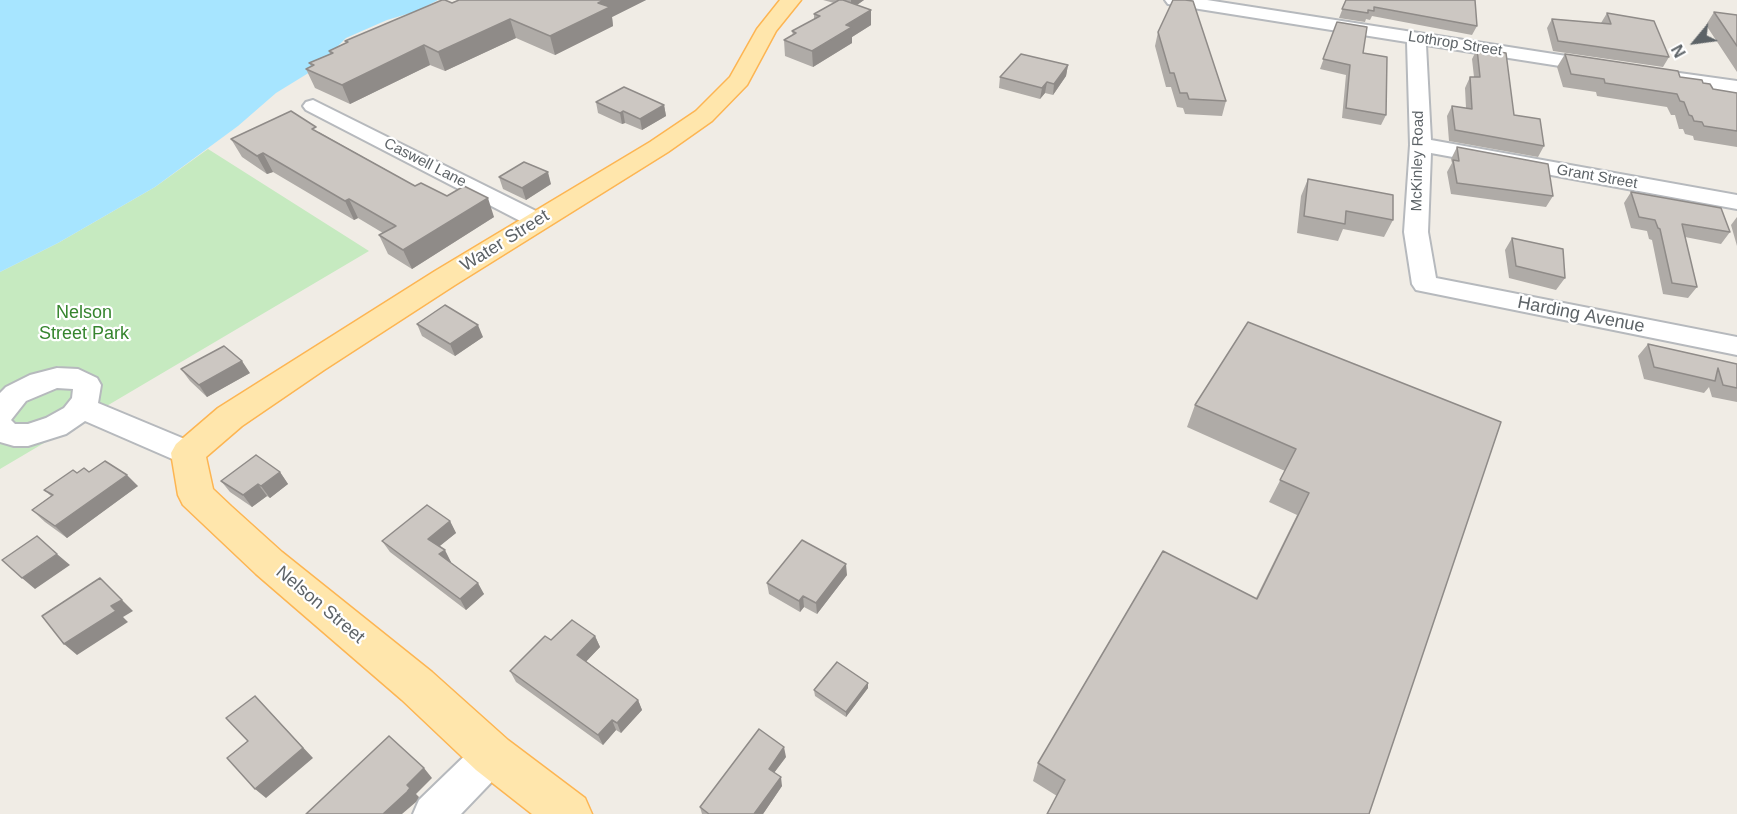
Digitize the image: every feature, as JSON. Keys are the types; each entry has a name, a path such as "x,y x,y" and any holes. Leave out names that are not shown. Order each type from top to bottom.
{"main road":[{"name":"Water Street","path":"188,453 230,417 538,220 660,147 704,116 739,80 767,29 791,0"},
{"name":"Nelson Street","path":"188,453 196,495 270,563 417,686 492,754 569,814"}],"street":[{"name":"Lothrop Street","path":"1181,0 1614,69"},
{"name":"McKinley Road","path":"1416,38 1421,145 1416,232 1425,284"},
{"path":"1647,74 1737,87"},
{"name":"Caswell Lane","path":"313,106 538,220"},
{"name":"Grant Street","path":"1421,145 1737,202"},
{"name":"Harding Avenue","path":"1425,284 1737,346"},
{"path":"0,414 2,408 16,394 40,382 57,378 78,379 87,385 86,400 74,415 56,426 28,435 6,433 0,427"},
{"path":"80,407 188,453"},
{"path":"433,814 492,754"}],"green space":[{"name":"Nelson Street Park","path":"208,149 369,251 0,469 0,272 58,243 155,187"}],"water":[{"path":"0,0 438,0 417,11 387,20 346,38 315,69 276,93 238,126 155,187 58,243 0,272"}],"building":[{"path":"442,0 452,3 459,0 604,0 598,3 610,7 550,36 510,19 438,52 424,45 342,85 306,69 314,65 309,63 333,53 329,51 348,42 345,41"},
{"path":"839,0 871,10 846,25 852,27 812,51 784,40 796,33 792,31 820,16 814,14"},
{"path":"1173,0 1193,1 1226,101 1189,99 1187,93 1180,93 1174,73 1170,73 1158,32"},
{"path":"1346,0 1475,0 1477,26 1374,7 1374,11 1368,10 1368,13 1342,9"},
{"path":"1714,12 1737,15 1737,46"},
{"path":"1607,13 1654,21 1669,57 1558,41 1552,19 1611,24"},
{"path":"1337,22 1367,27 1363,53 1387,57 1386,115 1346,108 1350,65 1323,59"},
{"path":"1477,49 1506,53 1514,115 1540,119 1544,146 1455,130 1452,106 1472,109 1470,77 1480,77"},
{"path":"1021,54 1068,65 1054,84 1047,82 1042,88 1000,77"},
{"path":"1565,54 1678,71 1680,77 1702,80 1703,83 1710,84 1713,89 1737,93 1737,131 1704,126 1702,122 1694,121 1677,94 1605,83 1604,79 1571,74"},
{"path":"624,87 664,105 640,119 596,102"},
{"path":"291,111 316,127 312,129 415,186 421,183 447,196 464,186 488,198 403,250 379,235 396,226 349,199 345,201 263,153 257,156 231,139"},
{"path":"1457,147 1548,164 1553,196 1457,183 1453,160 1459,161"},
{"path":"524,162 548,172 522,188 499,177"},
{"path":"1308,179 1393,195 1393,220 1346,211 1345,224 1304,216"},
{"path":"1631,192 1721,208 1730,232 1682,224 1697,287 1672,283 1660,229 1655,220 1639,217"},
{"path":"1512,238 1563,249 1565,278 1516,266"},
{"path":"445,305 478,325 450,344 417,324"},
{"path":"1248,322 1501,422 1369,814 1047,814 1065,780 1038,763 1163,551 1257,599 1309,493 1280,480 1296,449 1195,405"},
{"path":"1648,344 1737,364 1737,388 1723,385 1718,368 1715,381 1654,367"},
{"path":"224,346 242,361 199,385 181,369"},
{"path":"256,455 280,472 261,486 258,484 243,495 221,481"},
{"path":"105,461 127,475 55,526 32,510 53,495 44,490 73,470 77,473 84,468 89,472"},
{"path":"427,505 450,521 428,539 445,550 439,554 478,583 460,599 382,541"},
{"path":"37,536 57,554 22,578 2,560"},
{"path":"802,540 846,564 816,603 803,596 799,601 767,583"},
{"path":"100,578 122,600 111,606 116,611 64,644 42,616"},
{"path":"572,620 595,636 577,655 638,700 617,723 612,720 598,735 510,671 545,636 551,640"},
{"path":"837,662 868,683 846,712 814,690"},
{"path":"255,696 303,748 255,789 227,758 248,741 226,718"},
{"path":"759,729 784,747 769,769 781,777 754,814 709,814 700,807"},
{"path":"389,736 424,768 407,785 410,788 407,792 383,814 306,814"}]}
